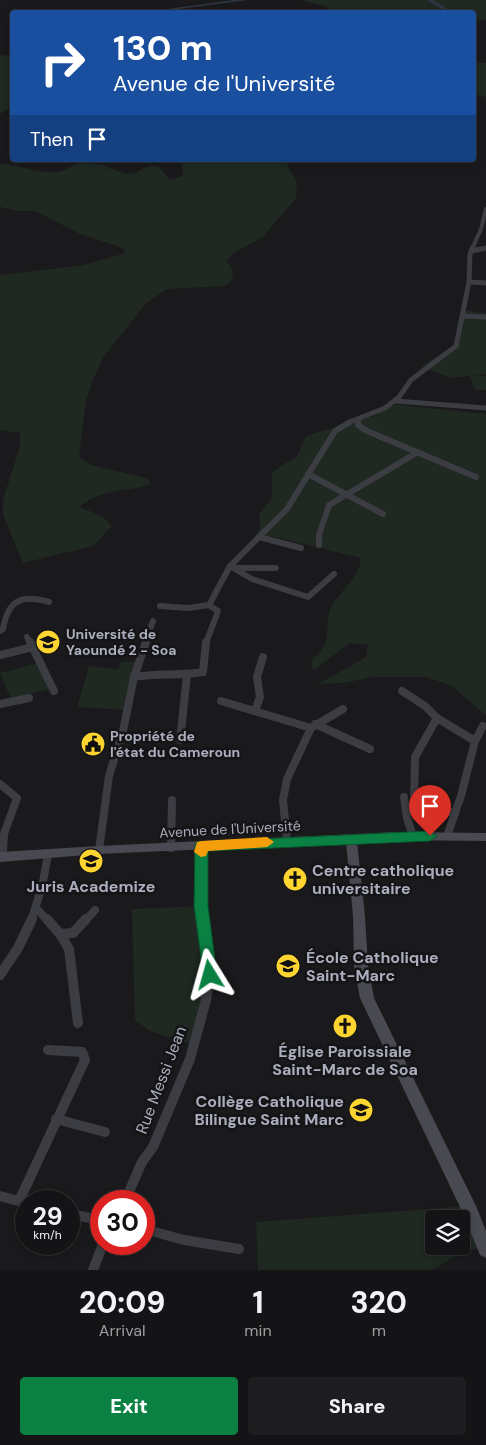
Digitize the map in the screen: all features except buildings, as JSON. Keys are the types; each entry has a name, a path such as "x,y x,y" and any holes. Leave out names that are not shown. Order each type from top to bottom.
{"main road":[{"name":"Avenue de l'Université","path":"65,852 351,838 413,836 486,837"},
{"path":"351,838 360,916 361,966 367,998 468,1206 486,1250"},
{"path":"1,853 49,849 65,852"},
{"path":"1,853 48,855 65,852"}],"street":[{"path":"209,605 232,567 287,509 334,431 340,426 358,420 395,401 412,380 456,346 470,282 468,263 471,251 484,229 486,209"},
{"path":"471,251 486,248"},
{"path":"470,282 486,283"},
{"path":"463,316 486,317"},
{"path":"395,401 486,408"},
{"path":"358,420 358,425 367,431 476,477"},
{"path":"319,545 319,535 328,505 418,452"},
{"path":"308,474 349,494 383,514"},
{"path":"259,537 301,548"},
{"path":"232,567 276,568"},
{"path":"232,567 252,579 308,597 334,574"},
{"path":"0,631 3,629 8,608 12,604 36,599 49,602"},
{"path":"134,678 155,673 187,675 200,674 204,671 206,640 218,612 209,605 188,608 160,606"},
{"path":"99,850 109,776 123,731 134,678 152,621"},
{"path":"27,637 54,691"},
{"path":"0,655 33,647"},
{"path":"255,711 260,697 256,691 257,673 263,657"},
{"path":"180,740 187,675"},
{"path":"402,691 425,706 437,718 475,741"},
{"path":"0,704 29,698"},
{"path":"221,700 313,726 370,749"},
{"path":"287,841 284,791 293,764 313,726 343,708"},
{"path":"437,718 415,757 414,803 455,813"},
{"path":"447,836 475,741 483,726"},
{"path":"0,784 16,795 17,798 4,834 1,853"},
{"path":"404,797 406,818 413,836"},
{"path":"171,848 172,800"},
{"name":"Rue Messi Jean","path":"130,1190 142,1162 152,1147 190,1059 206,1000 210,975 201,906 201,846"},
{"path":"0,974 11,961 37,909 44,885 48,855"},
{"path":"37,909 60,934 69,949 78,1022"},
{"path":"60,934 73,933 95,910"},
{"path":"28,1190 56,1119 85,1060 82,1052 48,1050"},
{"path":"56,1119 105,1132"},
{"path":"0,1196 15,1200"},
{"path":"155,1232 184,1240 239,1249"},
{"path":"93,1270 98,1255"}],"shaded area":[{"path":"301,0 486,0 486,20 476,21 476,10 331,10 327,7"},
{"path":"0,55 10,56 10,107 0,114"},
{"path":"476,62 486,63 486,97 476,94"},
{"path":"181,162 289,162 287,166 297,182 296,198 263,237 235,252 227,261 233,271 232,280 225,286 167,289 146,303 103,358 86,401 79,457 91,465 147,478 151,484 104,494 87,501 80,507 102,516 112,526 93,546 23,563 3,515 3,499 20,447 20,433 0,430 0,275 84,265 125,253 123,248 80,234 35,211 18,211 0,207 0,164 57,172 78,164 91,163 130,174 134,174 148,166 158,166 170,180 183,176"},
{"path":"464,310 486,313 486,374 473,375 486,376 486,390 475,390 470,376 452,378 422,367 456,344"},
{"path":"391,404 486,414 486,715 450,685 426,677 373,677 344,683 318,684 366,657 368,645 350,643 313,671 311,661 326,642 329,612 353,578 360,565 361,558 257,533 260,529 259,515 272,498 272,472 297,456 306,436 373,416"},
{"path":"126,661 136,662 127,694 126,710 77,707 89,666 118,669 120,663"},
{"path":"38,663 50,689 11,699 0,673"},
{"path":"201,906 210,975 195,1046 150,1031 135,1020 132,909"},
{"path":"468,1206 470,1210 425,1210 425,1255 459,1255 432,1270 258,1270 256,1222"},
{"path":"470,1211 485,1245 470,1251"}],"waterway":[{"path":"164,10 246,0"},
{"path":"429,0 446,10"}],"slow traffic":[{"path":"201,852 201,846 267,842"}],"place":[{"name":"Université de Yaoundé 2 - Soa","path":"48,642"},
{"name":"Propriété de l'état du Cameroun","path":"93,744"},
{"name":"Juris Academize","path":"91,861"},
{"name":"Centre catholique universitaire","path":"295,879"},
{"name":"École Catholique Saint-Marc","path":"288,966"},
{"name":"Église Paroissiale Saint-Marc de Soa","path":"345,1026"},
{"name":"Collège Catholique Bilingue Saint Marc","path":"361,1110"}],"route":[{"path":"210,975 201,906 201,846 394,836 430,836"}]}
